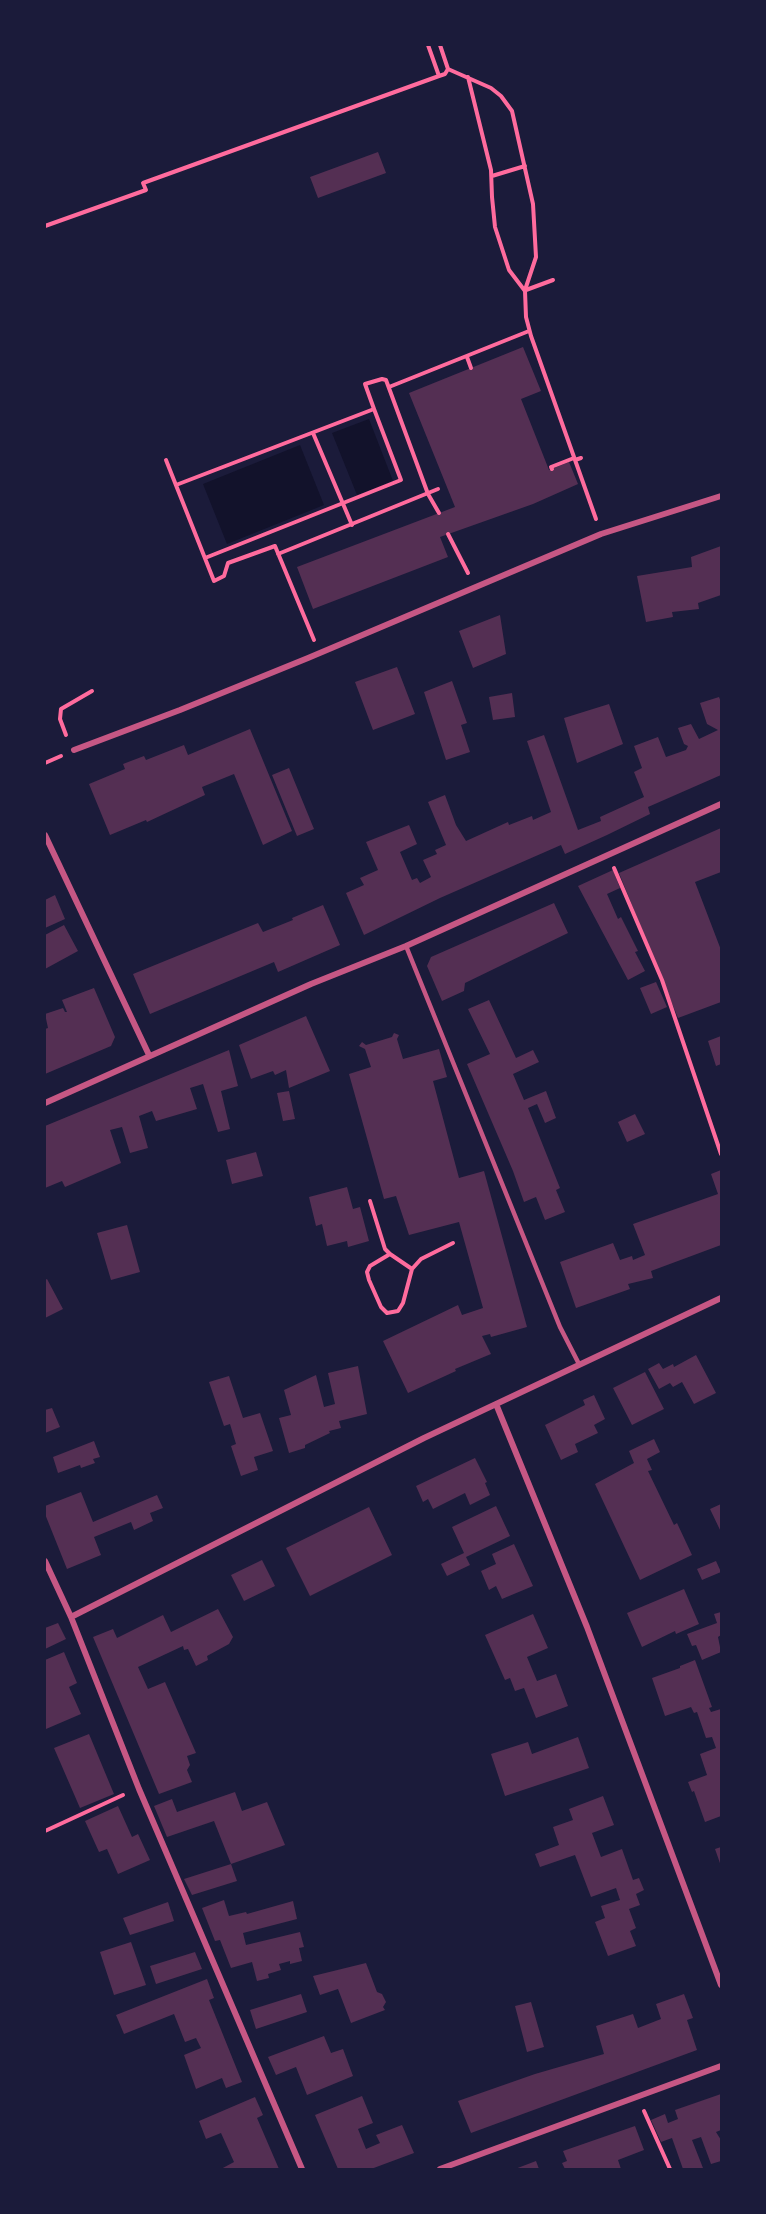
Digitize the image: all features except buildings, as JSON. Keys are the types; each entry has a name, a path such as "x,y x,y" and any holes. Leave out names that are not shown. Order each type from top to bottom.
{"street":[{"path":"74,750 180,710 601,534 721,496"},
{"path":"45,1103 311,984 406,946 721,804"},
{"path":"45,835 149,1055"},
{"path":"71,1617 275,1512 579,1364 721,1298"},
{"path":"496,1404 587,1627 721,1985"},
{"path":"45,1561 71,1617 139,1789 302,2169"},
{"path":"440,2169 721,2066"}],"lane":[{"path":"406,946 555,1316 579,1364"}],"path":[{"path":"428,45 439,76"},
{"path":"440,45 448,69 491,88 501,96 512,111 533,204 536,257 525,291 529,331 601,534"},
{"path":"45,226 146,190 143,183 445,74 448,69"},
{"path":"468,77 492,176 495,227 509,270 525,291"},
{"path":"492,176 525,166"},
{"path":"525,291 553,280"},
{"path":"389,387 529,331"},
{"path":"467,357 471,368"},
{"path":"205,558 401,480 365,384 382,379 389,387 428,494 439,513"},
{"path":"176,485 374,409"},
{"path":"313,433 352,525"},
{"path":"552,469 551,467 581,458"},
{"path":"166,460 214,581 224,576 228,564 275,546 319,653"},
{"path":"278,554 438,489"},
{"path":"448,534 475,587"},
{"path":"74,750 60,719 61,709 92,691"},
{"path":"608,855 662,981 721,1154"},
{"path":"370,1201 386,1249 412,1269"},
{"path":"390,1254 370,1266 368,1272 369,1280 381,1307 387,1313 398,1311 403,1304 412,1269 421,1259 453,1243"},
{"path":"45,1831 112,1799 139,1789"},
{"path":"638,2096 670,2169"}],"shaded area":[{"path":"369,419 393,481 357,495 332,433"},
{"path":"300,445 324,505 227,544 203,484"}]}
